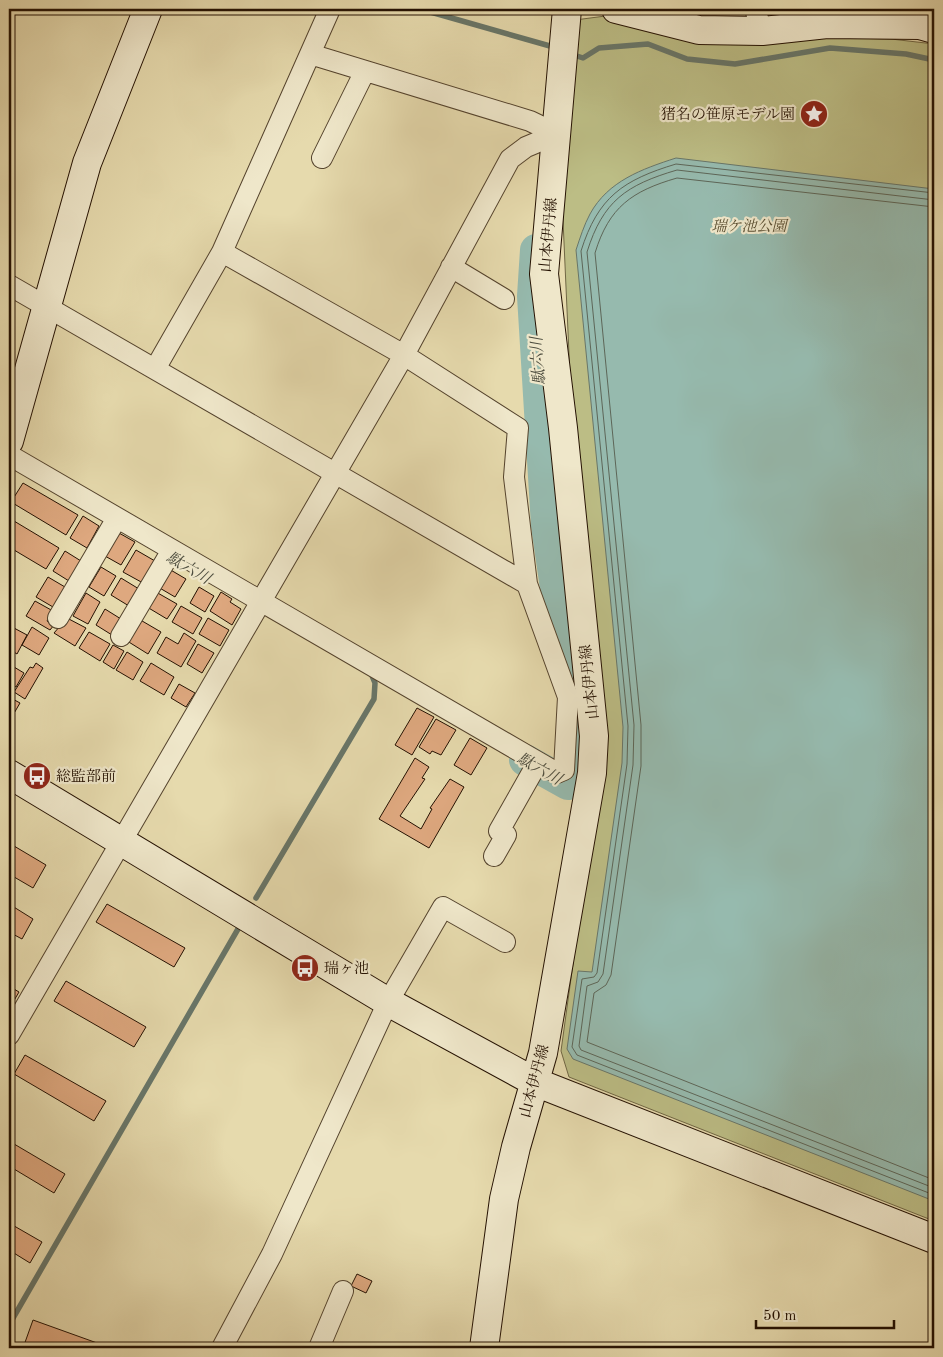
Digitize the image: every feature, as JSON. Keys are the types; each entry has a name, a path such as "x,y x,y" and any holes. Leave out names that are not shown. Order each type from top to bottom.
{"street":[{"path":"9,441 45,306 87,162 148,9"},
{"path":"155,369 222,252 330,9"},
{"name":"山本伊丹線","path":"484,1348 504,1199 516,1147 543,1053 590,783 594,736 564,428 544,274 567,9"},
{"path":"616,9 699,30 758,20 827,24 923,21"},
{"path":"310,54 530,121 557,134"},
{"path":"322,158 365,71"},
{"path":"9,1035 334,472 404,355 510,159 526,147 557,134"},
{"path":"9,455 115,523 172,550 257,605 536,765 558,773 564,770 568,697 527,584 514,477 518,428 404,355 222,252"},
{"path":"451,267 504,299"},
{"path":"9,285 527,584"},
{"path":"58,618 115,523"},
{"path":"121,636 172,550"},
{"path":"494,856 506,835 499,830 536,765"},
{"path":"9,774 388,1002 535,1082 934,1239"},
{"path":"222,1348 272,1254 388,1002 443,907 505,942"},
{"path":"319,1348 343,1291"}],"green space":[{"name":"瑞ケ池公園","path":"613,15 805,37 891,39 934,44 934,1221 569,1077 561,1051 604,739 572,421 563,220 563,152 575,20"}],"water":[{"name":"瑞ケ池公園","path":"676,158 934,189 934,1201 573,1059 567,1049 578,971 592,972 622,763 623,727 576,250 590,214 606,193 639,172"}],"building":[{"path":"23,483 78,515 66,535 11,502"},
{"path":"83,516 99,526 87,548 70,538"},
{"path":"9,518 59,548 46,569 9,547"},
{"path":"119,533 135,542 121,565 105,556"},
{"path":"136,550 155,561 143,583 123,572"},
{"path":"65,551 81,561 69,581 53,571"},
{"path":"101,567 116,576 104,596 89,587"},
{"path":"169,569 186,579 175,597 158,587"},
{"path":"48,577 65,587 53,607 36,597"},
{"path":"121,578 139,589 129,606 111,595"},
{"path":"199,587 214,596 205,612 190,603"},
{"path":"156,592 177,604 167,619 147,607"},
{"path":"221,592 232,599 230,602 241,609 232,625 210,611"},
{"path":"86,593 100,602 88,624 73,616"},
{"path":"35,601 53,611 47,621 54,625 50,630 26,616"},
{"path":"181,606 202,618 193,634 172,622"},
{"path":"105,609 121,619 112,635 96,625"},
{"path":"67,618 86,628 75,646 54,633"},
{"path":"137,618 161,632 148,654 124,639"},
{"path":"208,618 229,630 220,646 199,634"},
{"path":"32,627 49,638 39,655 22,645"},
{"path":"14,628 27,635 17,654 9,649 9,637"},
{"path":"89,632 110,644 100,661 79,648"},
{"path":"184,633 196,641 181,667 157,653 166,637 178,644"},
{"path":"198,644 214,653 202,673 187,664"},
{"path":"113,645 124,651 114,669 103,662"},
{"path":"127,652 143,662 133,680 116,670"},
{"path":"36,663 43,668 25,699 14,692 30,667 33,668"},
{"path":"151,663 174,677 164,695 140,681"},
{"path":"9,664 24,673 16,687 9,683"},
{"path":"179,684 195,693 186,707 171,698"},
{"path":"9,697 20,703 13,715 9,712"},
{"path":"417,708 434,717 412,755 395,745"},
{"path":"436,719 456,730 441,755 432,751 430,754 419,747"},
{"path":"470,738 487,748 471,775 454,765"},
{"path":"415,758 429,767 422,778 425,779 400,816 421,829 432,809 430,808 450,779 464,787 429,848 379,819"},
{"path":"9,843 46,865 33,888 9,874"},
{"path":"9,904 33,919 22,939 9,932"},
{"path":"107,904 185,948 174,967 96,922"},
{"path":"66,981 146,1027 134,1047 54,1001"},
{"path":"9,986 19,992 9,1009"},
{"path":"25,1055 106,1101 94,1121 14,1074"},
{"path":"9,1141 65,1174 54,1193 9,1166"},
{"path":"9,1223 42,1242 30,1263 9,1250"},
{"path":"357,1274 372,1281 366,1293 351,1286"},
{"path":"33,1320 111,1348 23,1348"}],"waterway":[{"path":"420,9 557,48"},
{"path":"571,54 583,58 599,48 648,44 687,59 735,64 830,48 906,54 934,60"},
{"name":"駄六川","path":"525,760 568,784 575,782 579,723 579,669 556,588 547,526 533,296 536,250"},
{"path":"256,898 374,699 375,683 370,671"},
{"path":"9,1325 238,929"},
{"path":"9,1338 11,1348"}],"place":[{"name":"猪名の笹原モデル園","path":"814,114"},
{"name":"総監部前","path":"37,776"},
{"name":"瑞ヶ池","path":"305,968"}]}
